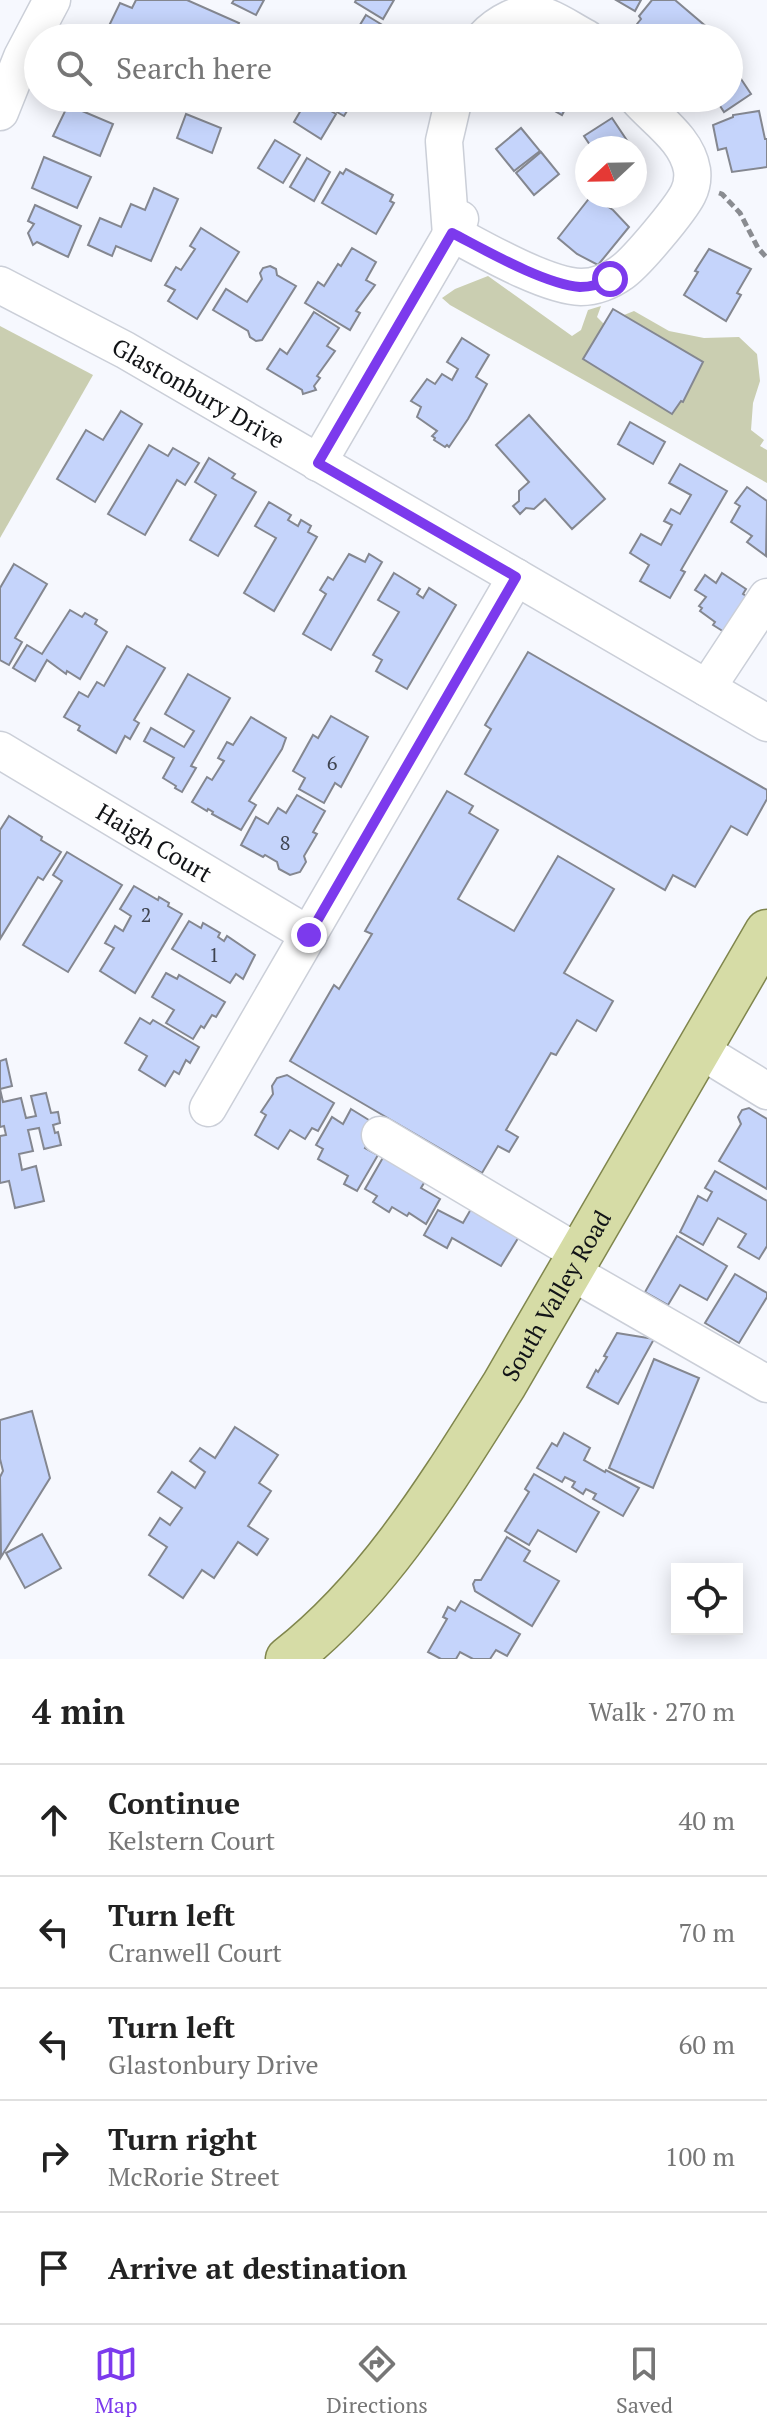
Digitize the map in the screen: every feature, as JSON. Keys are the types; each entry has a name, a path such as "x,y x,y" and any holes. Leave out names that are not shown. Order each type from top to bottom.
{"main road":[{"name":"South Valley Road","path":"301,1652 363,1588 422,1512 504,1385 767,932"}],"street":[{"path":"39,24 52,0"},
{"path":"502,24 535,14 559,24"},
{"path":"0,112 24,53"},
{"path":"318,463 454,229 444,148 450,112"},
{"path":"454,229 509,262 574,286 603,283 627,269 675,213 691,189 693,174 685,151 651,112"},
{"name":"Glastonbury Drive","path":"0,285 125,350 767,723"},
{"path":"208,1108 516,577"},
{"path":"707,688 767,597"},
{"name":"Haigh Court","path":"0,750 309,935"},
{"path":"700,1050 767,1091"},
{"path":"380,1135 767,1384"}],"path":[{"path":"691,189 722,194 740,213 758,248 767,258"}],"green space":[{"path":"488,276 572,336 581,330 588,310 601,306 597,317 604,324 583,359 672,414 683,402 703,362 624,315 634,311 669,331 704,338 739,337 757,354 760,381 753,403 751,430 764,440 760,446 767,450 767,483 442,298 455,289"},
{"path":"0,326 93,375 0,538"}],"building":[{"path":"136,0 187,0 239,23 110,24 120,3 132,8"},
{"path":"234,0 264,0 256,15 232,3"},
{"path":"356,0 394,0 383,19"},
{"path":"616,0 641,0 635,11"},
{"path":"652,0 675,0 703,24 637,24 641,19 639,16"},
{"path":"366,15 381,24 361,24"},
{"path":"743,82 751,94 743,99"},
{"path":"759,111 767,139 767,167 732,172 726,148 718,150 713,125 733,115"},
{"path":"65,112 85,112 113,124 100,156 53,136"},
{"path":"300,112 336,114 321,139 294,122"},
{"path":"186,114 221,128 212,153 177,138"},
{"path":"612,118 624,136 584,136"},
{"path":"521,128 540,151 514,171 496,149"},
{"path":"275,140 300,155 283,183 258,168"},
{"path":"541,152 559,174 534,195 516,173"},
{"path":"44,157 91,177 77,208 32,188"},
{"path":"307,158 330,172 314,201 290,187"},
{"path":"346,169 393,195 390,201 394,203 376,234 322,203 340,172 343,174"},
{"path":"154,188 178,199 151,261 116,246 112,256 88,245 100,218 121,227 131,204 145,210"},
{"path":"35,205 81,226 68,257 37,242 33,245 28,233 34,224 28,221"},
{"path":"582,208 610,208 629,227 598,265 577,254 558,238"},
{"path":"201,228 239,252 197,319 168,301 175,290 165,285 176,267 181,270 195,249 190,246"},
{"path":"352,248 376,262 366,280 375,285 356,311 360,313 350,330 305,303 318,282 324,286"},
{"path":"709,249 751,269 726,321 684,295"},
{"path":"270,266 276,269 277,275 296,286 262,340 256,341 248,331 213,310 226,289 247,302 262,279 260,273 263,268"},
{"path":"613,309 703,362 683,402 672,414 583,359"},
{"path":"314,312 339,328 327,346 335,351 317,376 320,378 314,386 316,390 303,394 302,390 267,369 280,349 287,354"},
{"path":"462,338 489,355 476,377 487,384 468,419 449,447 445,447 432,436 437,431 417,417 421,407 411,401 427,379 435,384 442,374 452,380 458,369 447,362"},
{"path":"121,411 142,424 95,502 57,479 86,430 103,440"},
{"path":"529,415 605,499 572,529 545,499 534,509 526,508 520,514 513,506 519,501 519,491 529,482 496,445"},
{"path":"630,422 665,442 653,464 618,444"},
{"path":"149,445 168,456 173,448 199,463 185,485 177,480 145,535 108,514"},
{"path":"209,458 235,474 232,478 256,492 218,556 190,540 216,495 195,482"},
{"path":"680,464 727,491 681,570 685,572 670,598 640,581 649,565 630,553 641,534 661,545 672,525 664,521 671,509 680,514 691,495 669,483"},
{"path":"747,487 767,501 766,556 747,542 752,536 731,522 740,506 735,503"},
{"path":"269,502 291,515 288,520 298,526 301,520 311,526 308,532 317,537 274,611 244,593 276,538 255,526"},
{"path":"349,554 365,562 369,554 382,562 331,650 303,634 326,594 320,590 328,577 333,580"},
{"path":"14,564 47,584 15,638 22,642 9,665 0,660 0,588"},
{"path":"394,573 420,589 417,594 423,598 429,588 456,605 407,689 376,671 382,660 373,655 399,612 378,600"},
{"path":"722,573 746,589 743,594 752,600 729,635 713,625 715,622 700,611 702,608 699,606 706,597 695,590 705,575 716,583"},
{"path":"70,610 97,620 95,624 107,632 80,679 67,671 66,674 47,660 35,681 13,668 27,645 42,654"},
{"path":"127,646 165,668 134,720 139,723 130,739 125,736 116,753 78,730 80,726 64,717 79,692 88,697 97,682 104,686"},
{"path":"528,652 767,790 767,799 747,835 731,826 695,887 673,875 665,890 465,774 491,729 485,725"},
{"path":"188,674 230,698 191,766 196,768 182,792 163,778 174,758 144,741 151,728 184,747 194,731 165,714"},
{"path":"331,716 368,737 341,787 335,783 324,803 299,789 305,778 293,771 313,735 318,738"},
{"path":"251,717 286,738 249,801 256,805 241,830 192,802 207,777 212,780 224,761 218,758 227,742 233,745"},
{"path":"447,791 473,806 469,813 498,830 458,899 514,931 558,856 614,889 564,973 613,1001 596,1031 577,1020 556,1055 551,1053 506,1130 518,1137 509,1152 498,1146 482,1173 290,1061 334,985 339,989 372,934 365,931"},
{"path":"297,795 325,811 313,832 317,834 304,856 306,862 300,872 290,875 279,869 277,862 241,845 256,817 268,824 278,808 286,813"},
{"path":"9,816 61,852 43,880 38,877 0,939 0,830"},
{"path":"67,852 122,885 68,972 23,945 62,881 53,875"},
{"path":"134,886 158,900 159,897 182,914 135,993 100,971 114,948 105,943 115,926 123,931 131,916 120,909"},
{"path":"189,921 201,928 203,923 220,933 218,937 224,941 227,936 255,955 243,979 236,974 230,983 172,949"},
{"path":"166,973 177,979 179,975 225,1002 216,1017 212,1015 193,1039 166,1023 174,1010 152,997"},
{"path":"140,1018 150,1024 153,1020 199,1047 190,1063 186,1060 179,1074 174,1071 165,1086 139,1070 147,1056 125,1043"},
{"path":"6,1059 12,1086 0,1089 0,1061"},
{"path":"287,1075 334,1103 318,1131 312,1128 305,1139 290,1130 278,1149 255,1135 266,1115 261,1112 273,1094 272,1086 277,1078"},
{"path":"0,1089 3,1102 21,1098 26,1118 36,1116 31,1096 46,1093 51,1113 58,1112 60,1123 53,1125 61,1145 44,1149 39,1128 28,1130 33,1151 19,1154 22,1170 36,1166 44,1201 15,1208 9,1181 0,1183 0,1136 6,1135 4,1126 0,1127"},
{"path":"749,1108 767,1119 767,1189 719,1161 741,1124 738,1117 742,1110"},
{"path":"351,1109 377,1125 365,1148 378,1155 357,1191 344,1184 348,1176 318,1159 323,1149 316,1145 332,1117 343,1124"},
{"path":"385,1154 427,1178 421,1188 440,1199 426,1224 392,1207 389,1212 373,1202 377,1196 365,1189"},
{"path":"715,1171 767,1201 767,1246 759,1259 738,1247 746,1234 718,1218 703,1245 680,1232 698,1196 707,1201 712,1192 705,1188"},
{"path":"475,1202 523,1230 501,1266 452,1238 447,1248 424,1235 438,1210 463,1223"},
{"path":"677,1236 727,1266 707,1300 680,1285 668,1305 645,1292"},
{"path":"735,1274 767,1293 739,1343 705,1323"},
{"path":"617,1333 654,1339 618,1404 587,1387 607,1357 604,1356"},
{"path":"654,1359 699,1378 653,1488 609,1468"},
{"path":"32,1411 50,1478 1,1557 0,1477 3,1471 0,1420"},
{"path":"235,1427 278,1455 259,1483 271,1491 248,1526 268,1539 257,1555 238,1542 214,1578 202,1570 183,1598 149,1575 167,1547 149,1535 160,1518 170,1525 182,1508 158,1492 172,1472 195,1488 205,1472 190,1461 200,1448 215,1458"},
{"path":"564,1433 590,1448 584,1460 639,1488 623,1516 593,1499 596,1494 586,1489 583,1494 572,1487 575,1482 565,1477 562,1482 537,1468 552,1443 557,1446"},
{"path":"534,1474 599,1512 576,1552 538,1530 529,1545 505,1531 529,1492 525,1489"},
{"path":"42,1534 61,1568 25,1588 6,1553"},
{"path":"507,1537 530,1551 524,1561 559,1581 532,1626 475,1591 473,1584 475,1580 481,1580"},
{"path":"461,1601 520,1634 507,1656 496,1650 490,1659 473,1659 460,1652 456,1659 441,1659 428,1652 447,1619 443,1617 448,1607 455,1611"}],"route":[{"path":"309,935 516,577 318,463 452,233 516,265 559,282 583,287 610,279"}]}
